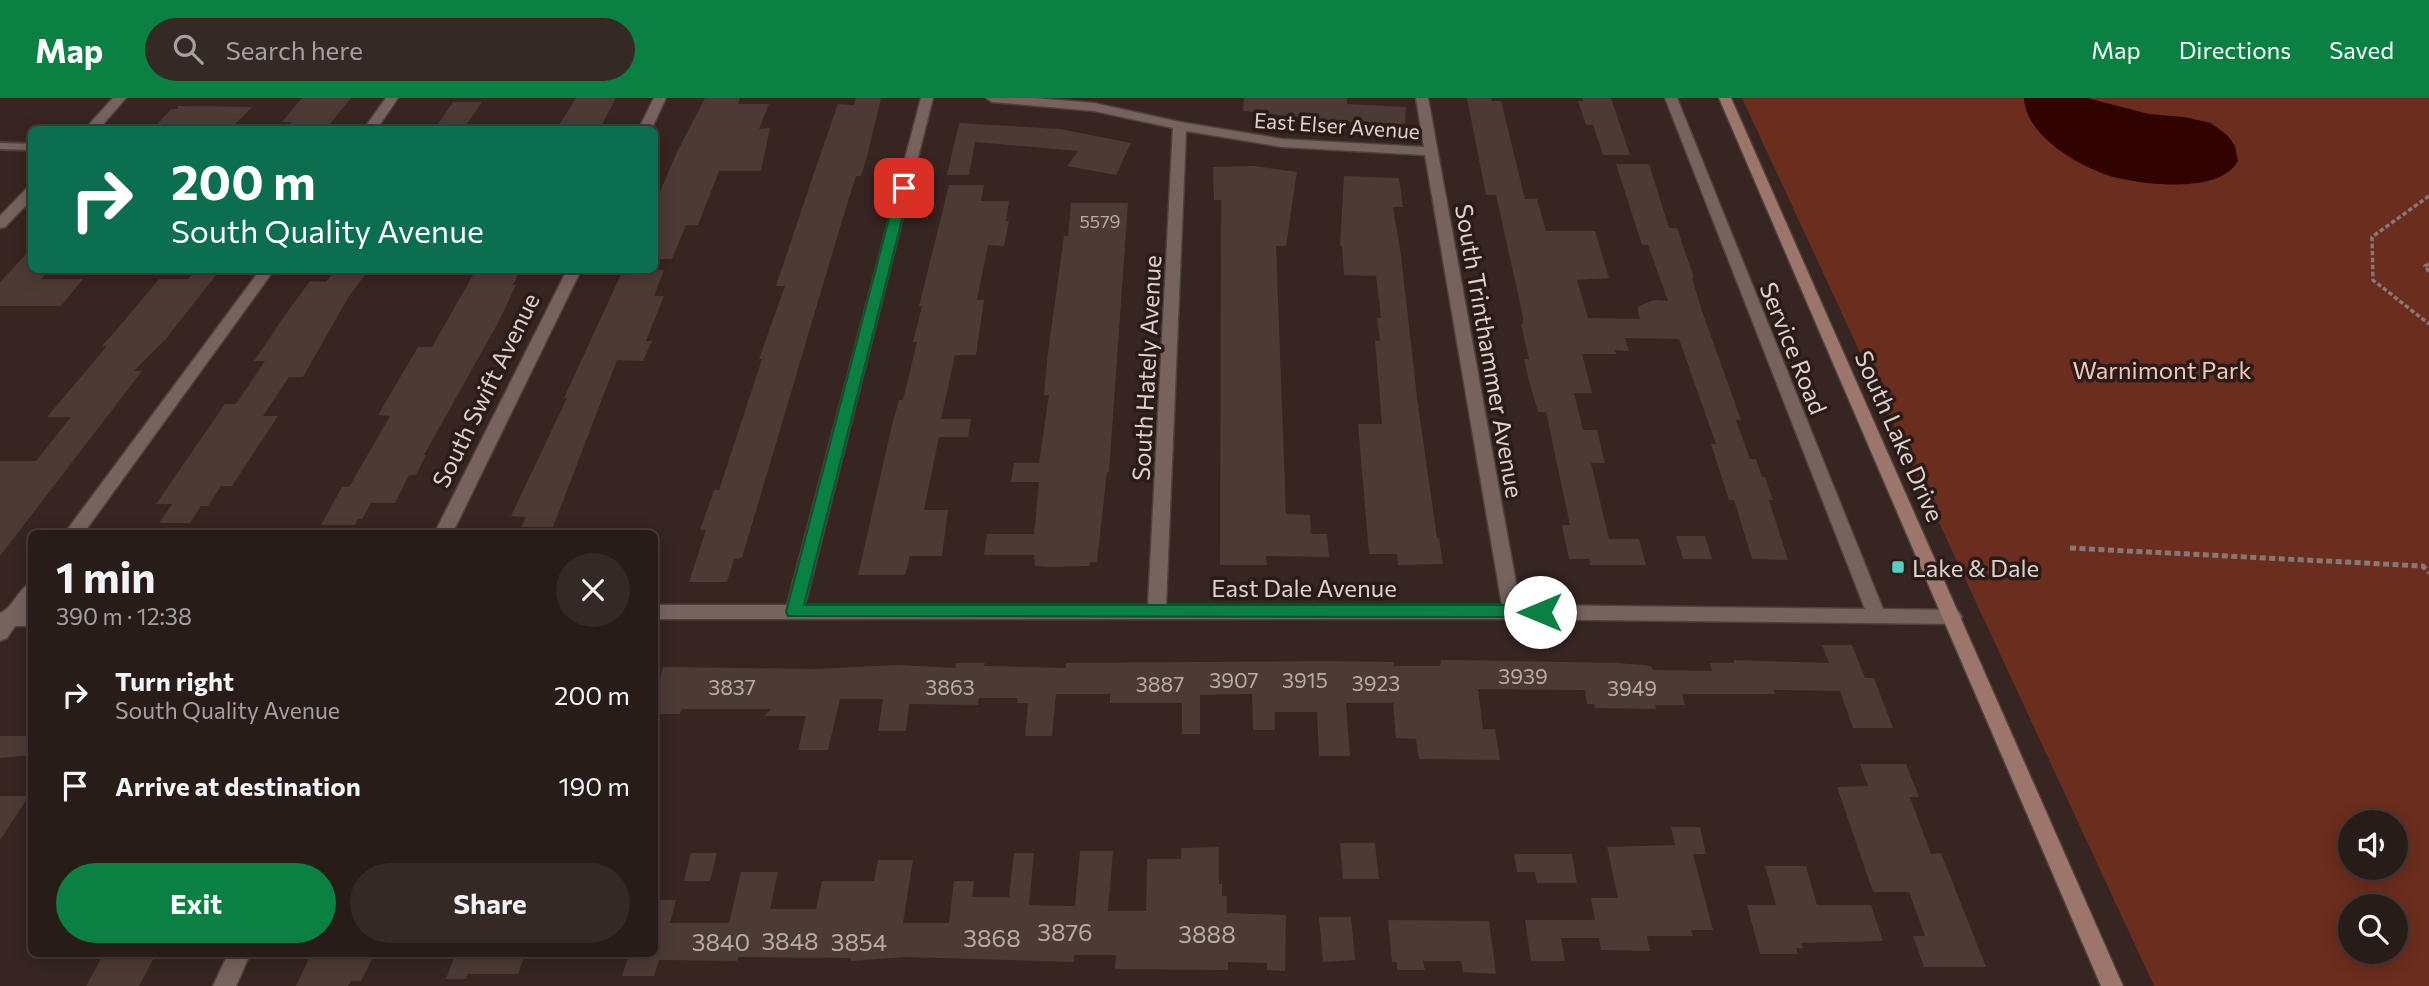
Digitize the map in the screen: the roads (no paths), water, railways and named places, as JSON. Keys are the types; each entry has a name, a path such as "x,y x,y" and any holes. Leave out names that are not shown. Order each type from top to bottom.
{"main road":[{"name":"South Lake Drive","path":"1725,98 2112,986"}],"street":[{"path":"94,126 120,98"},
{"path":"372,126 392,98"},
{"path":"646,126 660,98"},
{"path":"794,612 927,98"},
{"name":"East Elser Avenue","path":"992,98 1072,104 1282,143 1432,151"},
{"name":"South Trinthammer Avenue","path":"1422,98 1513,612"},
{"name":"Service Road","path":"1671,98 1876,614"},
{"name":"South Hately Avenue","path":"1157,612 1180,126"},
{"path":"0,225 28,195"},
{"path":"76,530 265,273"},
{"name":"South Swift Avenue","path":"445,530 573,273"},
{"path":"3,624 28,595"},
{"name":"East Dale Avenue","path":"658,612 1513,612 1876,614 1952,617"},
{"path":"3,624 28,620"},
{"path":"224,986 238,957"}],"lane":[{"path":"0,146 28,147"}],"place":[{"name":"Lake & Dale","path":"1898,567"}],"park label":[{"name":"Warnimont Park","path":"2162,369"}]}
